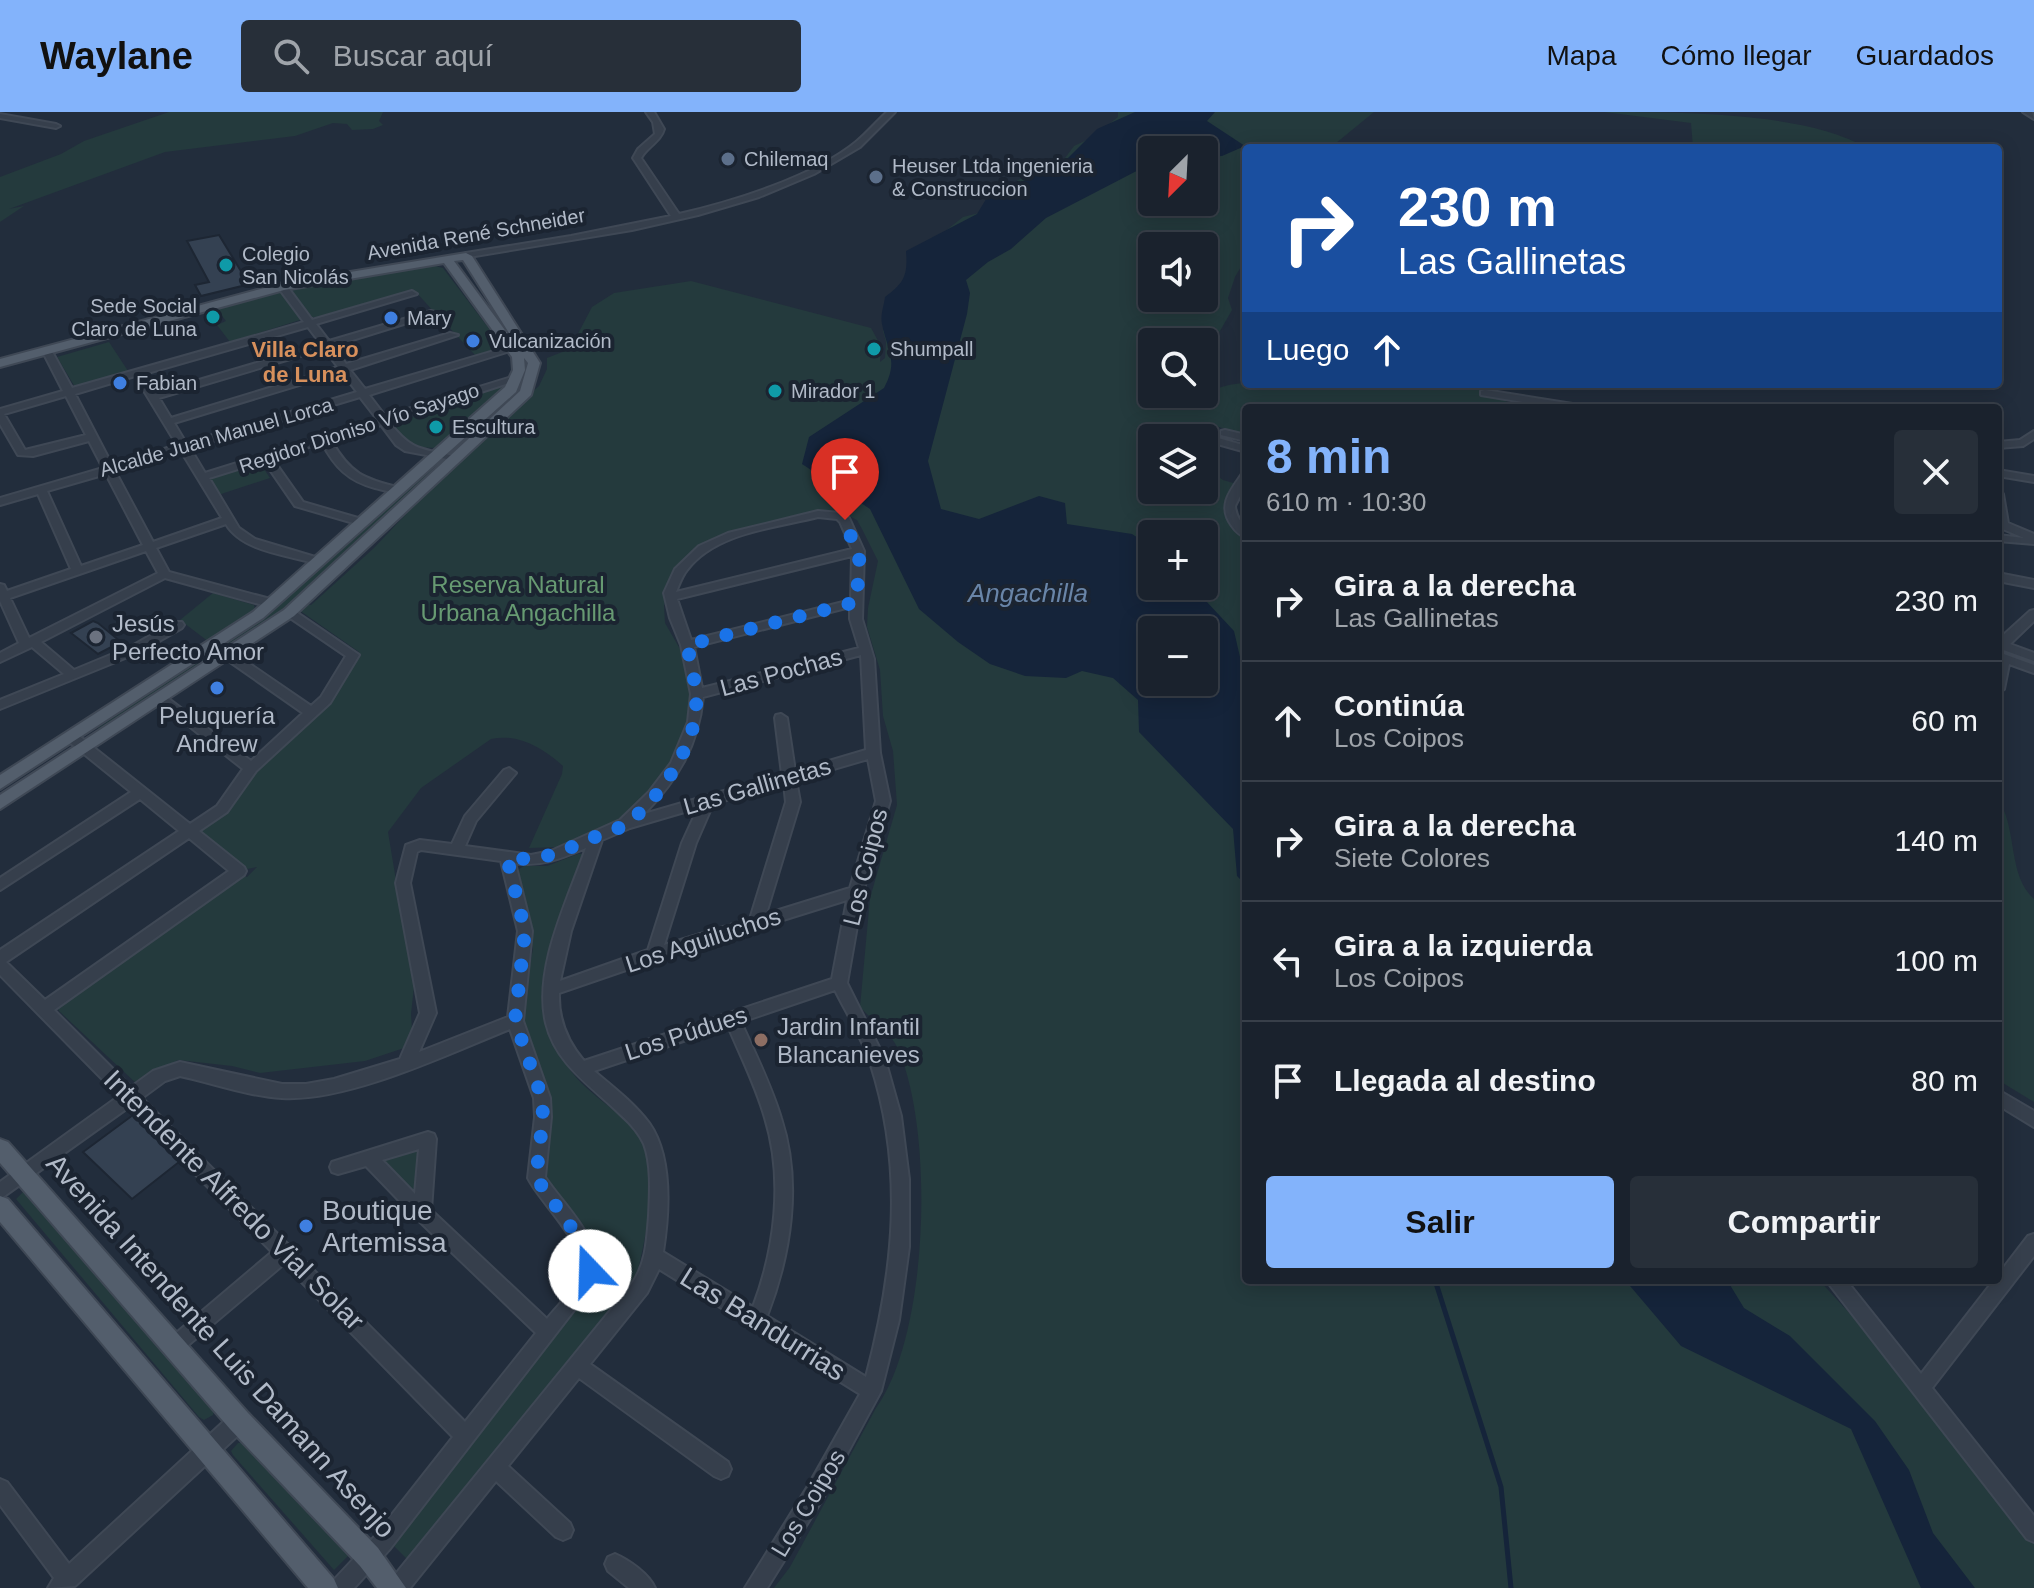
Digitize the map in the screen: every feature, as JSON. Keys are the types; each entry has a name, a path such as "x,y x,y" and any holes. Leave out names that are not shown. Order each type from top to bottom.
{"main road":[{"name":"Avenida René Schneider","path":"0,363 283,287 466,256"},
{"path":"0,803 270,603 511,389 519,362 518,347 466,256"},
{"path":"0,783 161,699 289,613 526,392 534,363 448,261"},
{"name":"Avenida Intendente Luis Damann Asenjo","path":"2,1153 239,1421 395,1588"},
{"path":"0,1206 325,1588"}],"street":[{"path":"22,112 63,119"},
{"path":"650,112 661,125 660,131 653,141 641,149 637,158 676,217"},
{"name":"Avenida René Schneider","path":"466,256 676,217 738,201 809,174 860,144 891,112"},
{"path":"2027,112 2034,117"},
{"path":"0,116 56,126"},
{"path":"283,287 400,443 409,449 454,459"},
{"path":"92,437 29,454 20,452 0,414 412,294"},
{"path":"153,397 434,313"},
{"path":"168,422 453,335"},
{"name":"Alcalde Juan Manuel Lorca","path":"0,502 518,347"},
{"path":"47,350 164,574"},
{"path":"138,373 235,530 251,541 318,561"},
{"name":"Regidor Dioniso Vío Sayago","path":"202,477 516,379"},
{"path":"1485,393 1514,403"},
{"path":"2002,445 2028,444 2034,434"},
{"path":"1242,438 1222,437 1242,447"},
{"path":"325,438 338,462 353,478 397,490"},
{"path":"0,445 12,441"},
{"path":"266,457 299,504 361,522"},
{"path":"2002,474 2034,479"},
{"path":"1242,481 1228,500 1229,513 1242,530"},
{"path":"41,489 77,570"},
{"path":"625,824 654,795 677,765 691,735 697,694 687,645 676,618 672,597 672,585 688,562 703,548 732,535 818,514 834,514 845,520 858,551 672,597"},
{"path":"73,675 30,644 1,593 228,520"},
{"path":"2002,525 2034,540"},
{"path":"2002,538 2034,540"},
{"name":"Los Coipos","path":"755,1588 815,1493 872,1391 896,1283 901,1235 901,1179 886,1087 866,1032 839,983 856,892 883,801 873,753 866,650 856,619 858,551"},
{"path":"0,658 164,574 270,603"},
{"path":"2002,578 2034,584"},
{"path":"687,645 856,602"},
{"path":"0,958 222,809 251,768 326,700 353,655 289,613"},
{"path":"2002,649 2034,614"},
{"path":"0,705 136,649 178,625"},
{"name":"Las Pochas","path":"697,694 866,650"},
{"path":"2002,651 2034,657"},
{"path":"2002,652 2034,669"},
{"path":"227,654 312,713"},
{"path":"161,699 251,768"},
{"path":"756,922 793,802 781,718"},
{"path":"44,1009 239,871 79,743"},
{"name":"Las Gallinetas","path":"407,1061 428,1013 403,883 411,849 420,845 531,860 554,856 625,824 873,753"},
{"path":"456,850 470,819 509,773"},
{"path":"0,885 141,792"},
{"path":"654,954 689,843 708,800"},
{"path":"395,1588 648,1275 655,1257 658,1208 653,1142 634,1117 579,1069 554,1024 552,971 596,837"},
{"path":"340,1588 369,1557 586,1283 590,1261 588,1251 536,1178 543,1117 542,1098 515,1021 525,931 507,858"},
{"name":"Los Aguiluchos","path":"551,990 654,954 856,892"},
{"name":"Intendente Alfredo Vial Solar","path":"0,965 466,1436"},
{"name":"Los Púdues","path":"579,1069 839,983"},
{"path":"732,1018 775,1122 784,1174 771,1287 757,1319"},
{"path":"0,1192 131,1095 159,1076 180,1069 282,1091 307,1090 333,1085 407,1061 515,1021"},
{"path":"2002,1100 2034,1120"},
{"path":"338,1167 428,1139 422,1213"},
{"path":"368,1157 422,1213 547,1331"},
{"path":"2002,1283 2034,1242"},
{"path":"174,1346 285,1252"},
{"name":"Las Bandurrias","path":"655,1257 872,1391"},
{"path":"1838,1284 1948,1423 2030,1517"},
{"path":"1921,1388 2001,1284"},
{"path":"577,1365 721,1469"},
{"path":"0,1489 63,1583 239,1421"},
{"path":"495,1467 563,1530"},
{"path":"615,1564 645,1588"}],"green space":[{"path":"169,112 383,112 379,121 383,125 352,130 347,124 333,123 295,136 165,152 9,209 24,206 0,222 0,177 61,154 84,141"},
{"name":"Reserva Natural Urbana Angachilla","path":"1118,112 1374,112 1335,144 1242,144 1242,265 1228,298 1232,310 1218,334 1218,328 1138,328 1138,408 1218,408 1218,389 1242,384 1242,388 1485,388 1483,396 1503,399 1508,403 1242,404 1242,433 1218,427 1218,424 1138,424 1138,504 1218,504 1218,477 1240,485 1231,499 1242,532 1242,1284 1823,1284 1852,1316 2034,1544 2034,1588 774,1588 790,1567 894,1375 907,1332 921,1231 917,1128 909,1083 894,1041 860,1007 870,898 897,805 893,751 883,716 880,670 867,627 878,561 857,520 847,515 829,511 798,516 733,535 693,559 667,594 665,623 680,649 691,684 686,728 673,764 628,817 559,847 529,848 563,766 539,748 511,738 491,739 421,788 388,832 405,935 416,968 411,1014 413,1045 365,1061 260,1073 232,1066 178,1060 138,1085 59,1011 58,1006 241,875 247,877 257,867 242,870 198,834 200,827 250,774 332,699 359,652 299,610 311,605 374,548 460,457 539,386 547,369 547,358 570,349 592,307 614,293 691,281 871,328 881,346 880,362 885,358 883,331 939,236 963,217 979,213 1018,180 1065,158 1074,146 1091,138 1118,117"},
{"path":"1604,112 1742,116 1811,127 1858,144 1693,144 1691,123"},
{"path":"435,266 443,268 503,347 475,355 438,311 434,312 416,292 312,317 291,291 334,280"},
{"path":"276,290 285,293 303,319 230,342 217,325 226,321 214,306"},
{"path":"109,342 128,371 75,387 57,357"},
{"path":"505,383 509,385 438,448 413,447 388,420"},
{"path":"257,462 270,478 215,496 206,479"},
{"path":"430,470 436,470 282,613 97,733 98,728 265,615"},
{"path":"213,593 254,605 255,609 209,642 180,620"},
{"path":"2002,807 2020,877 2034,899 2034,1102 2002,1082"},
{"path":"586,854 550,958 544,1004 555,1046 570,1070 632,1127 648,1156 651,1190 637,1275 409,1561 392,1544 594,1281 596,1255 542,1169 552,1103 520,1017 533,949 516,871 524,866 547,866"},
{"path":"421,1147 414,1193 380,1164 383,1156"},
{"path":"26,1189 215,1408 213,1415 204,1420 199,1417 16,1199"},
{"path":"246,1442 348,1556 334,1570 233,1455 231,1451 238,1443"}],"water":[{"name":"Angachilla","path":"1135,112 1215,112 1207,121 1242,144 1242,147 1218,156 1218,136 1138,136 1138,170 1046,218 1011,249 966,280 970,293 967,314 928,461 941,509 979,519 1039,496 1065,503 1067,524 1132,534 1138,538 1138,600 1205,600 1234,631 1242,659 1242,881 1237,876 1233,829 1139,732 1138,700 1113,678 1082,671 1066,678 1025,676 990,664 958,642 919,609 870,509 802,464 809,437 884,388 891,362 882,310 885,297 903,278 906,251 977,214 991,191 1030,179 1046,165 1068,158 1097,129"},
{"path":"1628,1284 1729,1284 1744,1308 1790,1336 1875,1421 1909,1470 1933,1533 1975,1588 1921,1588 1851,1429 1681,1346"}],"building":[{"name":"Colegio San Nicolás","path":"219,235 247,281 244,282 246,285 201,296 195,285 209,282 187,241"},
{"name":"Jesús Perfecto Amor","path":"93,621 121,642 98,654 71,633"},
{"path":"133,1115 179,1162 132,1199 83,1152"}],"waterway":[{"path":"1436,1284 1501,1487 1511,1588"}],"place":[{"name":"Chilemaq","path":"728,159"},
{"name":"Heuser Ltda ingenieria & Construccion","path":"876,177"},
{"name":"Colegio San Nicolás","path":"226,265"},
{"name":"Sede Social Claro de Luna","path":"213,317"},
{"name":"Mary","path":"391,318"},
{"name":"Vulcanización","path":"473,341"},
{"name":"Shumpall","path":"874,349"},
{"name":"Fabian","path":"120,383"},
{"name":"Mirador 1","path":"775,391"},
{"name":"Escultura","path":"436,427"},
{"name":"Jesús Perfecto Amor","path":"96,637"},
{"name":"Peluquería Andrew","path":"217,688"},
{"name":"Jardin Infantil Blancanieves","path":"761,1040"},
{"name":"Boutique Artemissa","path":"306,1226"}],"district":[{"name":"Villa Claro de Luna","path":"305,362"}],"route":[{"path":"590,1271 588,1251 536,1178 543,1117 542,1098 515,1021 514,1007 525,931 507,858 531,860 554,856 625,824 654,795 677,765 694,722 697,694 687,645 856,602 860,562 845,520"}]}
